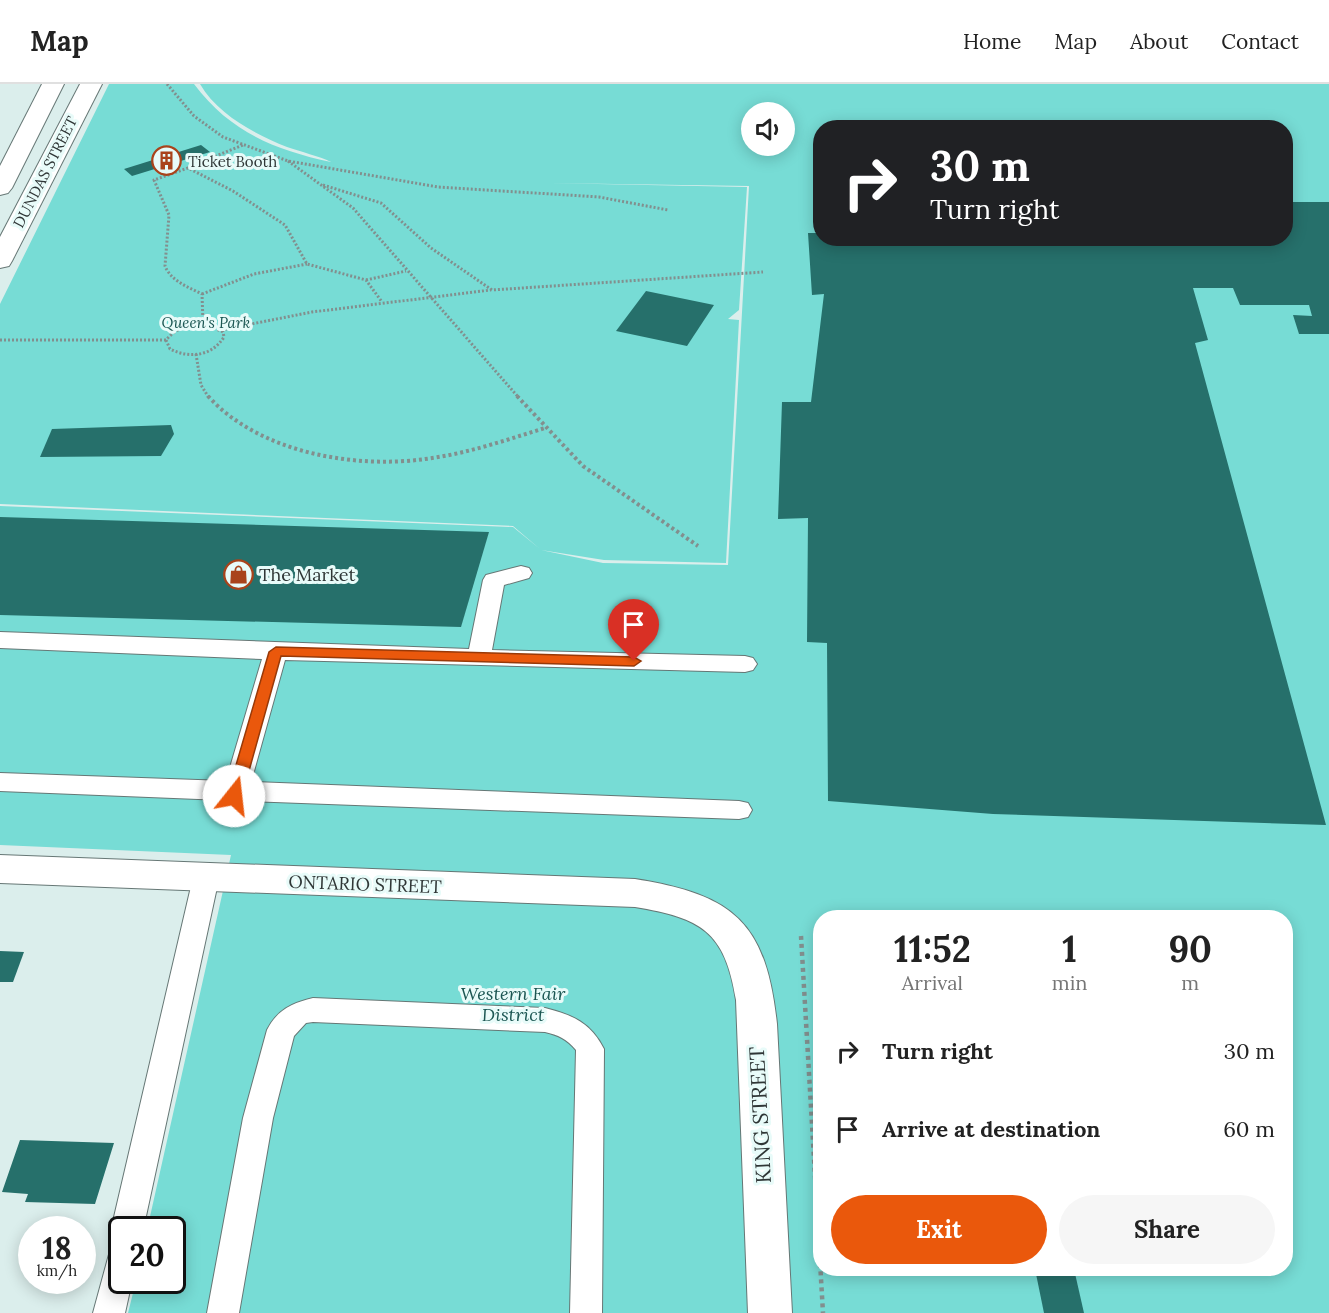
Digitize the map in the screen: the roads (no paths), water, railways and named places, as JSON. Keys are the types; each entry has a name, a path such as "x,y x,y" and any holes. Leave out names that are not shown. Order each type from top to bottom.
{"street":[{"name":"DUNDAS STREET","path":"0,188 53,84"},
{"name":"DUNDAS STREET","path":"0,261 91,84"},
{"name":"ONTARIO STREET","path":"0,869 635,893 683,903 706,913 724,925"},
{"name":"KING STREET","path":"724,925 739,944 748,963 756,1017 770,1313"}],"lane":[{"path":"479,657 494,580 521,573"},
{"path":"0,640 276,652 745,664"},
{"path":"235,793 276,652"},
{"path":"0,782 235,793 739,810"},
{"path":"130,1216 206,878"},
{"path":"223,1313 258,1118 281,1030 298,1012 313,1010 545,1020 574,1029 586,1041 590,1049 586,1313"},
{"path":"109,1313 113,1294"}],"place":[{"name":"Ticket Booth","path":"167,161"},
{"name":"The Market","path":"238,574"}],"park label":[{"name":"Queen's Park","path":"206,322"},
{"name":"Western Fair District","path":"513,1003"}]}
